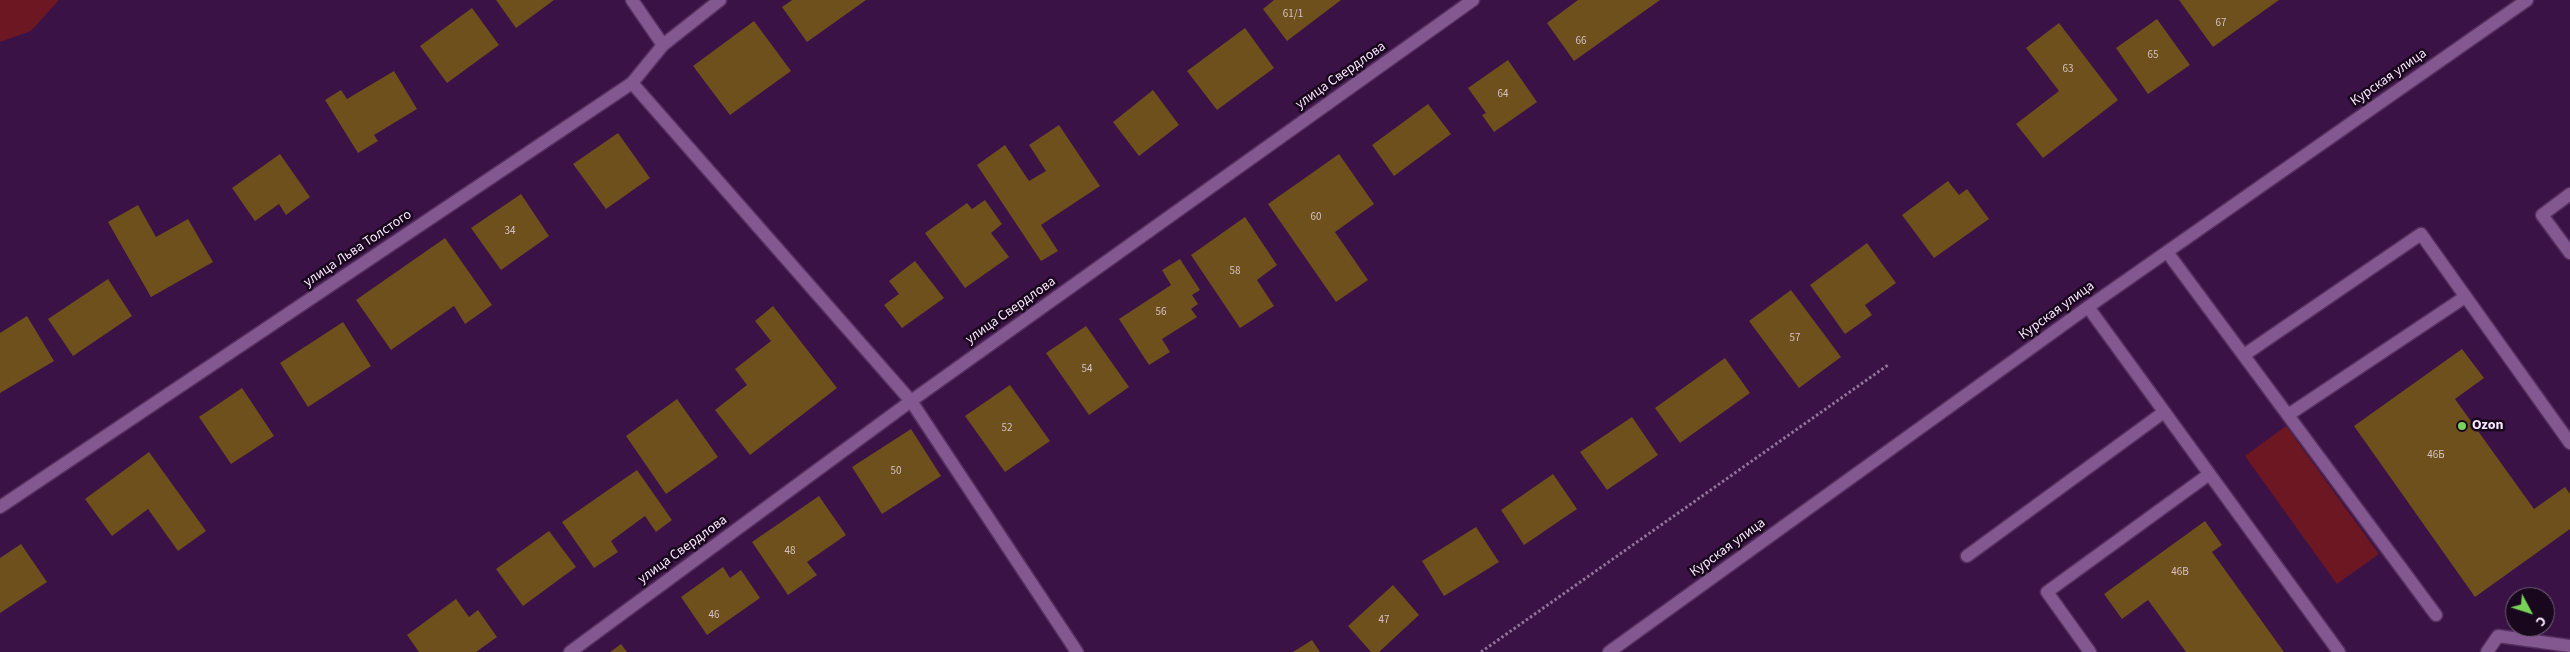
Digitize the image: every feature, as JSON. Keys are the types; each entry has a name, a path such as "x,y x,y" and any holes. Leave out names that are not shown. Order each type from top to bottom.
{"street":[{"path":"632,0 663,45"},
{"name":"улица Льва Толстого","path":"0,507 632,83 663,45 720,0"},
{"name":"улица Свердлова","path":"570,652 911,401 1473,0"},
{"name":"Курская улица","path":"1609,652 2088,307 2527,0"},
{"path":"632,83 911,401 1077,652"},
{"path":"2570,194 2542,215 2570,253"},
{"path":"2244,356 2421,234 2570,443"},
{"path":"2167,252 2436,614"},
{"path":"2288,415 2465,297"},
{"path":"2088,307 2208,475 2339,652"},
{"path":"1967,556 2164,412"},
{"path":"2090,652 2047,592 2208,475"},
{"path":"2487,652 2498,636 2570,646"}],"path":[{"path":"1481,652 1888,365"}],"shaded area":[{"path":"0,0 59,0 31,31 0,42"},
{"path":"2286,426 2379,554 2337,584 2245,456"}],"building":[{"path":"496,0 554,0 516,28"},
{"path":"792,0 866,0 807,42 782,7"},
{"path":"1274,0 1341,0 1287,41 1263,9"},
{"path":"1578,0 1660,0 1574,61 1547,23"},
{"path":"2179,0 2279,0 2213,47"},
{"path":"472,8 499,45 447,83 420,46"},
{"path":"2157,19 2190,65 2148,94 2116,48"},
{"path":"754,21 791,71 730,115 693,66"},
{"path":"2059,23 2118,100 2043,158 2016,124 2059,91 2026,48"},
{"path":"1245,28 1274,68 1217,110 1187,71"},
{"path":"1508,60 1537,102 1494,132 1482,115 1486,113 1468,88"},
{"path":"394,71 417,109 374,135 378,141 358,153 325,100 341,90 347,99"},
{"path":"1153,90 1179,125 1139,156 1113,122"},
{"path":"1428,104 1451,134 1394,176 1372,145"},
{"path":"1059,125 1100,186 1041,225 1058,251 1041,261 977,165 1005,145 1029,181 1046,171 1029,145"},
{"path":"618,133 650,178 606,209 573,164"},
{"path":"280,154 310,197 286,215 279,204 255,221 232,188"},
{"path":"1339,154 1374,204 1335,232 1368,280 1336,302 1268,204"},
{"path":"1948,181 1959,195 1967,189 1989,219 1934,258 1902,215"},
{"path":"521,194 549,236 501,270 471,228"},
{"path":"985,200 1002,224 991,233 1009,257 965,288 925,233 967,203 972,209"},
{"path":"138,205 156,237 188,219 213,262 151,297 108,222"},
{"path":"1245,217 1277,265 1257,280 1274,306 1240,328 1191,255"},
{"path":"445,238 492,305 465,324 454,306 391,350 356,300"},
{"path":"1867,243 1896,283 1865,305 1872,315 1845,334 1810,285"},
{"path":"1180,259 1200,290 1192,295 1198,304 1191,309 1197,317 1162,339 1170,352 1149,365 1119,319 1171,285 1162,270"},
{"path":"915,261 944,298 902,328 884,305 899,294 889,281"},
{"path":"108,279 132,316 73,356 48,319"},
{"path":"1791,290 1841,357 1799,388 1749,321"},
{"path":"773,306 837,388 750,455 715,410 747,385 735,369 771,341 755,321"},
{"path":"27,316 54,361 0,393 0,333"},
{"path":"343,322 371,366 308,407 280,363"},
{"path":"1086,326 1129,387 1089,415 1046,353"},
{"path":"2462,349 2484,378 2455,399 2534,509 2565,487 2570,494 2570,529 2475,597 2354,426"},
{"path":"1725,358 1750,393 1680,443 1655,408"},
{"path":"1010,385 1050,441 1005,472 965,416"},
{"path":"242,388 274,436 231,464 199,417"},
{"path":"677,399 718,457 666,494 626,436"},
{"path":"1632,417 1658,455 1607,490 1580,452"},
{"path":"911,429 941,476 882,514 852,467"},
{"path":"149,452 206,531 178,551 148,509 112,536 85,499"},
{"path":"637,470 672,520 656,532 645,516 611,541 618,552 594,568 562,522"},
{"path":"1553,474 1577,509 1524,545 1501,510"},
{"path":"819,496 846,535 807,562 817,575 788,595 752,542"},
{"path":"2205,521 2222,545 2212,552 2284,652 2186,652 2148,600 2122,619 2104,594"},
{"path":"1476,527 1499,562 1444,596 1422,561"},
{"path":"549,531 576,567 523,606 496,569"},
{"path":"21,544 47,582 0,613 0,558"},
{"path":"723,567 730,578 741,570 760,598 707,635 681,597"},
{"path":"1393,585 1419,615 1379,652 1371,652 1348,626"},
{"path":"456,599 469,617 478,610 497,637 476,652 419,652 407,635"},
{"path":"1312,640 1320,652 1293,652"},
{"path":"621,644 627,652 610,652"}],"place":[{"name":"Ozon","path":"2462,426"}]}
